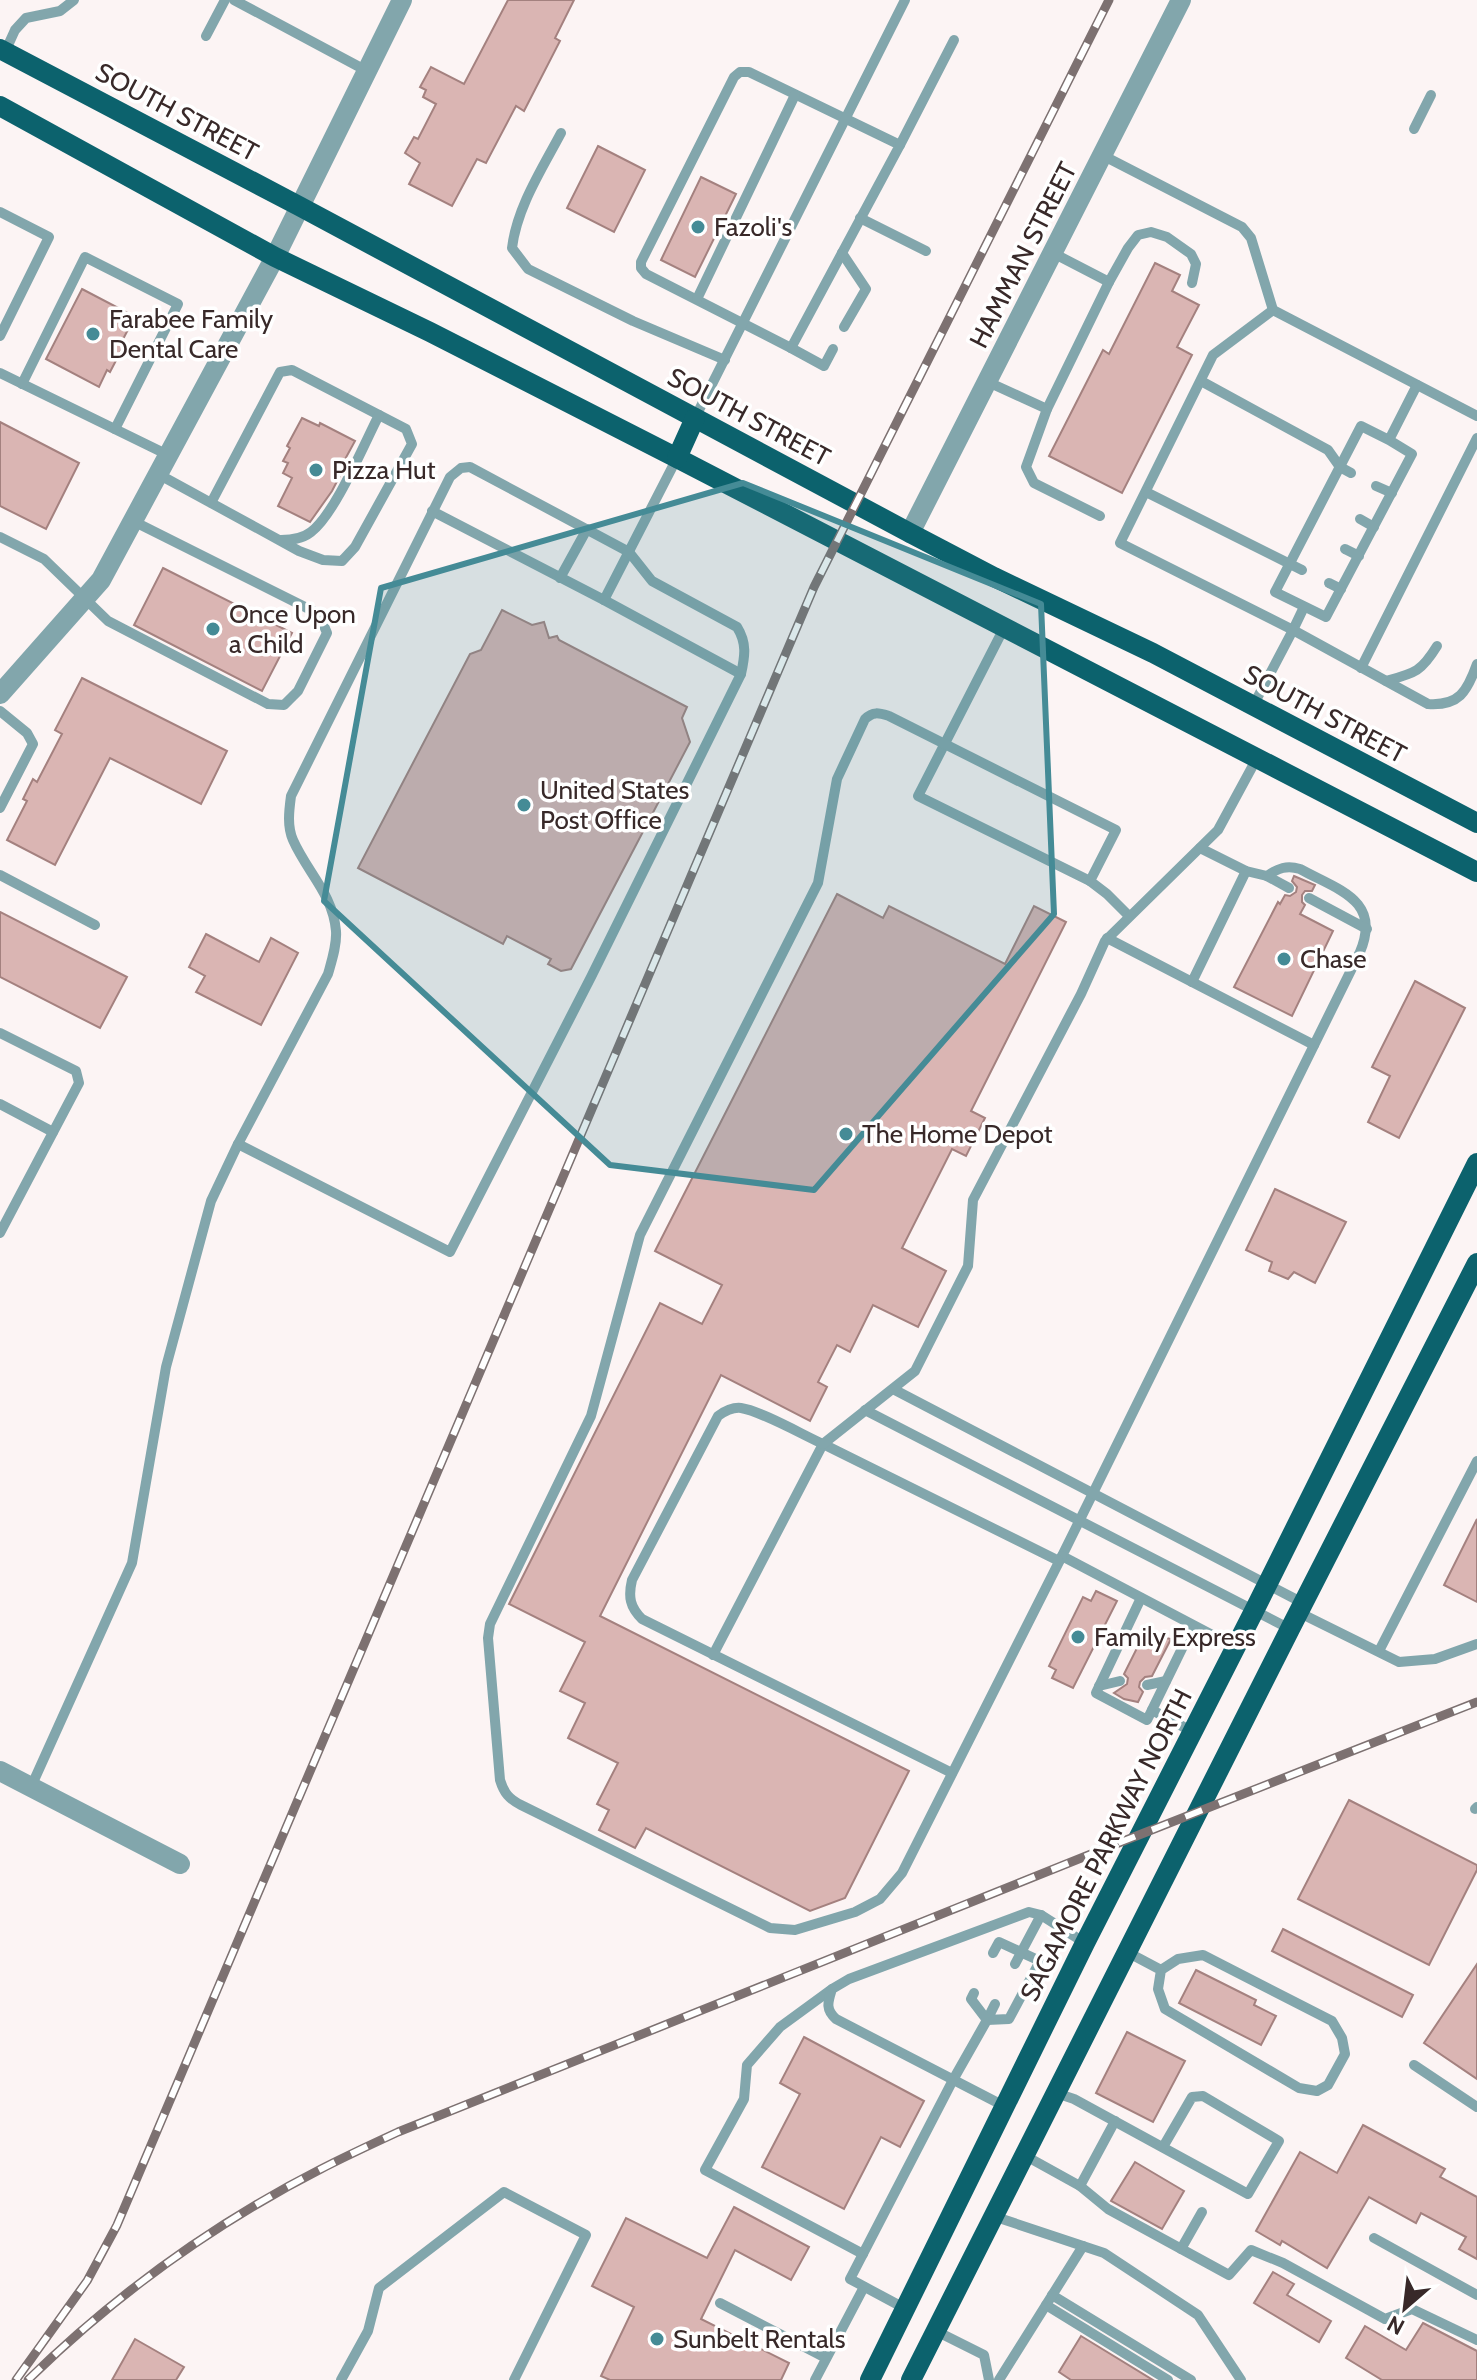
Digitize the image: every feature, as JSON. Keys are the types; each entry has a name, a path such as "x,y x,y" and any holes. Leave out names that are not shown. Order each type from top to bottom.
{"main road":[{"name":"SOUTH STREET","path":"2,50 994,577 1153,653 1475,817"},
{"path":"0,106 275,257 677,458 1477,872"},
{"path":"677,458 695,418"},
{"name":"SAGAMORE PARKWAY NORTH","path":"870,2380 1085,1943 1477,1163"},
{"path":"911,2380 1297,1614 1470,1295 1477,1263"}],"street":[{"path":"0,694 101,580 275,257 402,0"},
{"name":"HAMMAN STREET","path":"910,533 1181,0"},
{"path":"0,1771 180,1864"}],"lane":[{"path":"2,50 26,18 60,11 74,0"},
{"path":"206,36 225,0"},
{"path":"234,0 367,71"},
{"path":"695,418 905,0"},
{"path":"791,348 954,40"},
{"path":"833,349 824,366 646,274 641,262 734,77 740,72 749,72 900,145"},
{"path":"697,299 795,95"},
{"path":"1414,129 1431,95"},
{"path":"561,133 524,204 513,235 512,248 528,269 633,321 725,360"},
{"path":"1102,155 1242,227 1251,238 1273,310 1477,416"},
{"path":"0,212 49,237 0,336"},
{"path":"860,218 926,251"},
{"path":"1100,516 1034,483 1026,467 1047,409 1109,282 1138,235 1151,232 1167,237 1191,254 1196,264 1192,283"},
{"path":"842,253 866,289 844,327"},
{"path":"1053,253 1109,282"},
{"path":"22,384 85,257 178,304 115,429"},
{"path":"1273,310 1213,355 1120,543 1293,630 1428,704 1447,705 1461,696 1477,664"},
{"path":"158,474 211,503 279,540 299,551 323,560 342,561 355,547 412,444 406,429 292,370 280,372 211,503"},
{"path":"0,373 168,455"},
{"path":"1201,381 1328,450 1340,467 1351,473"},
{"path":"988,382 1047,409"},
{"path":"1389,440 1417,385"},
{"path":"279,540 295,539 318,526 332,508 379,415"},
{"path":"1361,426 1389,440 1412,454 1326,617 1275,592 1361,426"},
{"path":"1361,668 1477,438"},
{"path":"604,600 677,458"},
{"path":"31,1787 132,1563 166,1367 211,1201 238,1144 328,974 334,953 336,933 333,911 323,887 292,838 288,816 291,796 450,477 461,468 470,467 629,552 652,581 737,627 746,654 741,674 450,1252 238,1144"},
{"path":"1376,486 1392,493"},
{"path":"1146,492 1302,570"},
{"path":"1322,501 1333,507"},
{"path":"432,511 741,674"},
{"path":"1360,519 1374,527"},
{"path":"0,537 44,559 108,621 268,704 284,705 298,691 327,633 319,614 133,521"},
{"path":"560,578 587,529"},
{"path":"1307,531 1319,536"},
{"path":"1345,549 1359,556"},
{"path":"1329,583 1341,589"},
{"path":"1253,706 1304,607"},
{"path":"1004,628 918,796 1090,881 1129,916"},
{"path":"1386,681 1424,667 1437,646"},
{"path":"0,711 27,733 33,744 0,808"},
{"path":"1090,881 1116,830 889,716 878,712 865,719 837,779 818,883 640,1235 591,1416 490,1624 488,1638 500,1780 511,1800 770,1928 795,1930 855,1912 880,1899 902,1873 1360,952 1367,929 1359,903 1292,866 1283,867 1267,876"},
{"path":"713,1655 823,1444 915,1371 968,1266 973,1200 1107,938 1218,830 1257,758"},
{"path":"1200,848 1289,888"},
{"path":"1192,982 1246,871"},
{"path":"0,875 95,925"},
{"path":"1309,898 1367,929"},
{"path":"1107,938 1314,1045"},
{"path":"0,1033 76,1071 79,1083 0,1233"},
{"path":"0,1104 53,1132"},
{"path":"893,1389 1267,1585 1297,1614 1399,1662 1435,1659 1477,1644"},
{"path":"952,1773 642,1619 634,1611 630,1601 632,1580 718,1416 726,1410 739,1407 753,1411 1061,1558 1235,1647"},
{"path":"865,1410 1254,1611 1297,1614"},
{"path":"1379,1651 1477,1461"},
{"path":"1141,1598 1096,1693 1147,1720 1193,1626"},
{"path":"1099,1686 1120,1681"},
{"path":"1147,1685 1166,1681"},
{"path":"1152,1710 1193,1732"},
{"path":"863,2254 705,2170 744,2099 747,2065 780,2027 849,1979 1029,1912 1041,1915 1085,1943"},
{"path":"1015,1964 1041,1915"},
{"path":"987,2020 1009,2019 1040,1961 999,1942 993,1953"},
{"path":"1127,1952 1161,1970"},
{"path":"1203,1955 1332,2021 1342,2038 1345,2054 1328,2085 1317,2091 1299,2088 1165,2009 1158,1989 1161,1970 1178,1959 1203,1955"},
{"path":"832,1989 827,2003 829,2012 836,2019 1004,2106"},
{"path":"974,1993 971,1999 987,2020"},
{"path":"906,2309 850,2279 995,2004"},
{"path":"1414,2065 1477,2107"},
{"path":"1056,2093 1074,2099 1248,2194 1279,2141 1203,2096 1192,2097 1163,2147"},
{"path":"1080,2186 1115,2121"},
{"path":"1024,2155 1080,2186 1108,2209 1229,2275 1251,2250 1283,2263 1385,2319 1412,2309 1477,2340"},
{"path":"341,2380 368,2331 379,2288 504,2192 586,2235 514,2380"},
{"path":"1181,2249 1202,2212"},
{"path":"993,2216 1104,2253 1198,2315 1241,2380"},
{"path":"1374,2238 1477,2295"},
{"path":"1002,2379 1083,2246"},
{"path":"815,2380 864,2287"},
{"path":"1049,2300 1168,2380"},
{"path":"1049,2300 1191,2380"},
{"path":"720,2303 826,2358"},
{"path":"936,2331 984,2355 989,2380"}],"highlighted area":[{"path":"743,483 1041,604 1054,914 814,1190 610,1165 324,901 381,588"}],"building":[{"path":"508,0 574,0 555,38 560,41 524,111 516,106 486,163 477,159 452,206 409,184 420,163 405,153 414,137 418,139 436,104 423,97 426,90 420,87 431,67 464,84"},
{"path":"598,146 645,170 614,232 567,208"},
{"name":"Fazoli's","path":"701,177 736,194 695,277 661,260"},
{"path":"1155,263 1180,275 1172,291 1199,305 1177,347 1192,355 1122,493 1049,456 1103,350 1109,354"},
{"name":"Farabee Family Dental Care","path":"82,289 128,313 132,322 120,345 123,347 99,387 46,359"},
{"name":"Pizza Hut","path":"302,418 319,426 320,423 355,441 332,491 310,522 278,506 292,478 283,473 288,463 283,461 290,448 287,446"},
{"path":"0,422 79,463 46,529 0,506"},
{"name":"Once Upon a Child","path":"163,568 292,633 262,691 134,625"},
{"name":"United States Post Office","path":"502,610 532,625 544,622 549,638 557,636 559,640 687,707 682,718 690,742 571,969 561,971 548,964 551,959 507,936 503,944 358,868 470,654 481,650"},
{"path":"82,678 227,751 201,804 110,758 55,865 7,840 27,801 23,799 33,779 37,782 62,734 55,730"},
{"name":"Chase","path":"1294,876 1315,885 1312,891 1305,891 1302,895 1305,905 1300,914 1333,931 1292,1016 1234,987 1278,902 1280,904 1285,895 1296,892 1297,887 1292,881"},
{"path":"837,894 883,918 889,906 1005,964 1034,906 1066,922 971,1111 985,1118 966,1156 952,1149 902,1248 946,1271 918,1327 873,1305 850,1352 837,1345 818,1382 827,1387 810,1421 721,1375 600,1616 909,1771 845,1898 810,1911 646,1828 635,1848 599,1830 609,1810 597,1804 618,1763 568,1738 585,1703 560,1691 585,1642 509,1604 660,1303 702,1324 722,1285 655,1251"},
{"path":"0,912 127,977 100,1028 0,977"},
{"path":"206,934 259,962 271,938 298,953 261,1025 196,992 205,976 189,967"},
{"path":"1415,981 1465,1008 1399,1138 1368,1122 1390,1076 1372,1067"},
{"path":"1275,1189 1346,1222 1315,1283 1294,1272 1288,1279 1269,1271 1272,1262 1246,1250"},
{"path":"1477,1519 1477,1602 1444,1585"},
{"path":"1096,1591 1117,1601 1073,1688 1052,1678 1056,1670 1049,1666 1083,1597 1091,1601"},
{"path":"1144,1634 1171,1639 1152,1676 1140,1682 1143,1692 1138,1702 1114,1693 1127,1684 1128,1678 1124,1674"},
{"path":"1349,1800 1477,1865 1429,1965 1298,1899"},
{"path":"1283,1929 1413,1995 1402,2017 1272,1951"},
{"path":"1477,1964 1477,2079 1424,2043"},
{"path":"1196,1970 1256,2000 1254,2005 1276,2016 1261,2045 1179,2003"},
{"path":"1127,2032 1185,2061 1153,2122 1096,2093"},
{"path":"804,2037 924,2101 900,2147 881,2137 844,2209 762,2167 800,2094 780,2083"},
{"path":"1363,2125 1445,2169 1440,2177 1477,2197 1477,2259 1459,2249 1466,2237 1421,2213 1416,2223 1369,2197 1327,2268 1282,2241 1280,2245 1256,2231 1300,2152 1337,2173"},
{"path":"1135,2162 1184,2191 1162,2229 1111,2201"},
{"path":"734,2207 809,2247 791,2280 735,2250 701,2319 789,2363 781,2380 610,2380 601,2376 634,2307 592,2286 626,2218 707,2258"},
{"path":"1273,2272 1294,2284 1287,2295 1331,2321 1319,2342 1254,2303"},
{"path":"1423,2323 1477,2351 1477,2380 1382,2380 1346,2358 1365,2326 1406,2350"},
{"path":"1081,2336 1153,2380 1071,2380 1059,2372"},
{"path":"135,2339 184,2367 176,2380 112,2380"}],"railway":[{"path":"16,2380 87,2281 117,2225 814,587 1109,0"},
{"path":"28,2380 95,2319 204,2238 281,2190 398,2132 1477,1702"}],"place":[{"name":"Fazoli's","path":"698,227"},
{"name":"Farabee Family Dental Care","path":"93,334"},
{"name":"Pizza Hut","path":"316,470"},
{"name":"Once Upon a Child","path":"213,629"},
{"name":"United States Post Office","path":"524,805"},
{"name":"Chase","path":"1284,959"},
{"name":"The Home Depot","path":"846,1134"},
{"name":"Family Express","path":"1078,1637"},
{"name":"Sunbelt Rentals","path":"657,2339"}]}
